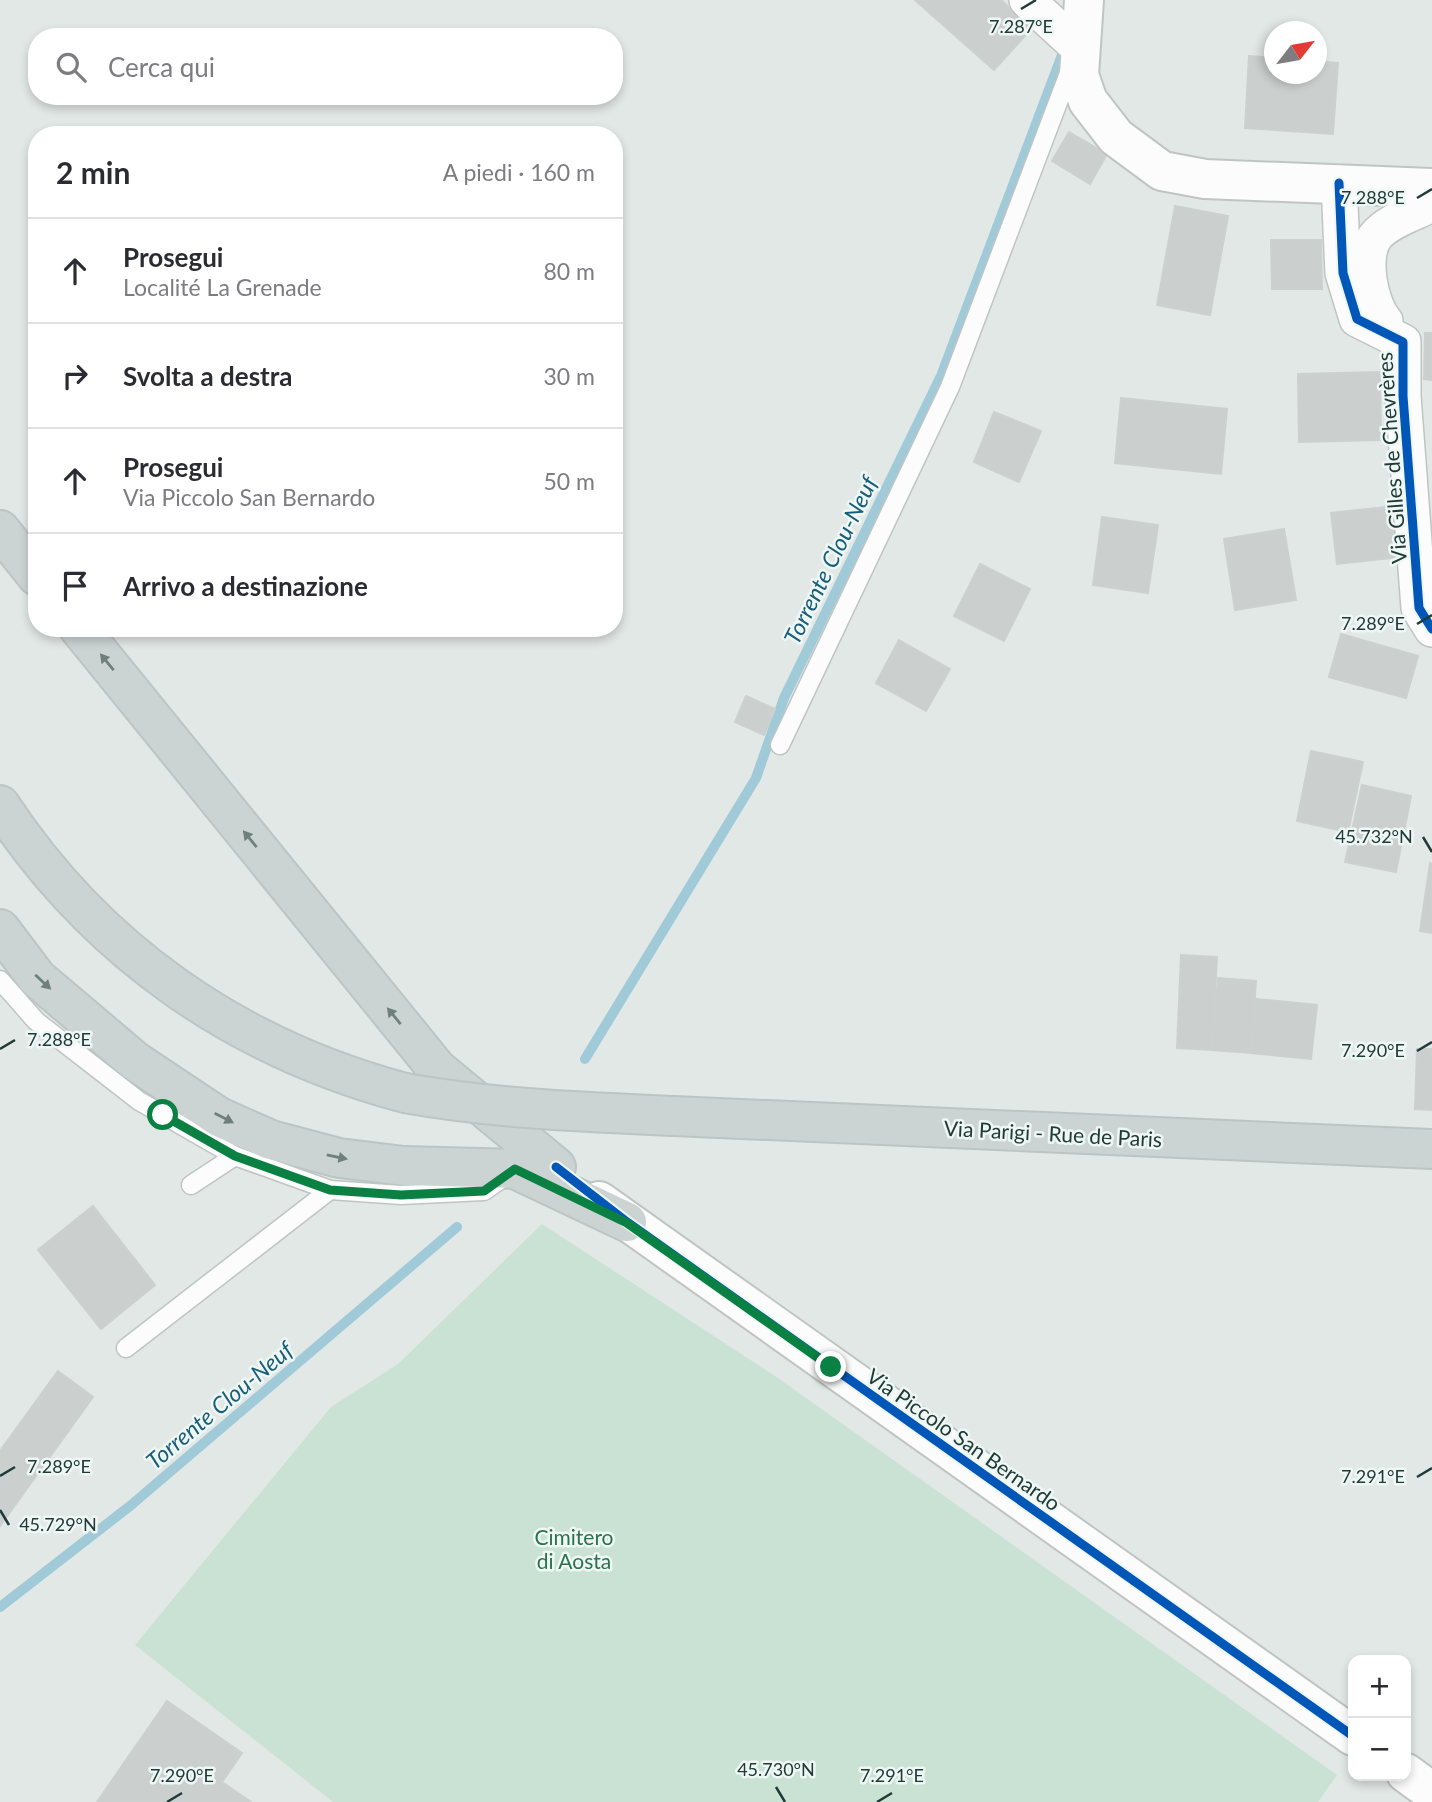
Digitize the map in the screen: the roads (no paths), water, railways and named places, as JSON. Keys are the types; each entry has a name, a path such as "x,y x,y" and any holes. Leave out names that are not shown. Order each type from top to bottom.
{"main road":[{"path":"0,530 28,565"},
{"path":"86,637 437,1069 490,1112 536,1162"},
{"name":"Via Parigi - Rue de Paris","path":"0,805 46,868 88,915 136,958 174,986 227,1023 297,1057 348,1078 405,1093 470,1104 537,1111 1432,1149"},
{"path":"0,929 47,986 135,1061 219,1117 271,1140 339,1158 404,1166 536,1162"},
{"path":"463,1165 483,1153 491,1138 490,1112"}],"street":[{"path":"1027,0 1079,48"},
{"path":"1084,0 1079,75 1088,101 1116,137 1162,171 1205,179 1432,188"},
{"name":"Via Gilles de Chevrères","path":"1339,183 1343,274 1357,319 1403,342 1403,396 1419,608 1432,629"},
{"path":"1403,342 1378,313 1370,282 1370,258 1375,238 1394,223 1432,204"},
{"name":"Via Piccolo San Bernardo","path":"536,1162 627,1223 1348,1732"},
{"path":"1411,1777 1432,1792"}],"lane":[{"path":"780,745 950,387 1079,48"},
{"path":"0,980 36,1021 139,1101 235,1156 330,1190 401,1195 484,1191 536,1162"},
{"path":"191,1185 235,1156"},
{"path":"126,1348 330,1190"}],"waterway":[{"name":"Torrente Clou-Neuf","path":"585,1059 756,778 784,698 941,376 1062,55"},
{"name":"Torrente Clou-Neuf","path":"0,1607 130,1506 457,1227"}],"park label":[{"name":"Cimitero di Aosta","path":"574,1548"}]}
